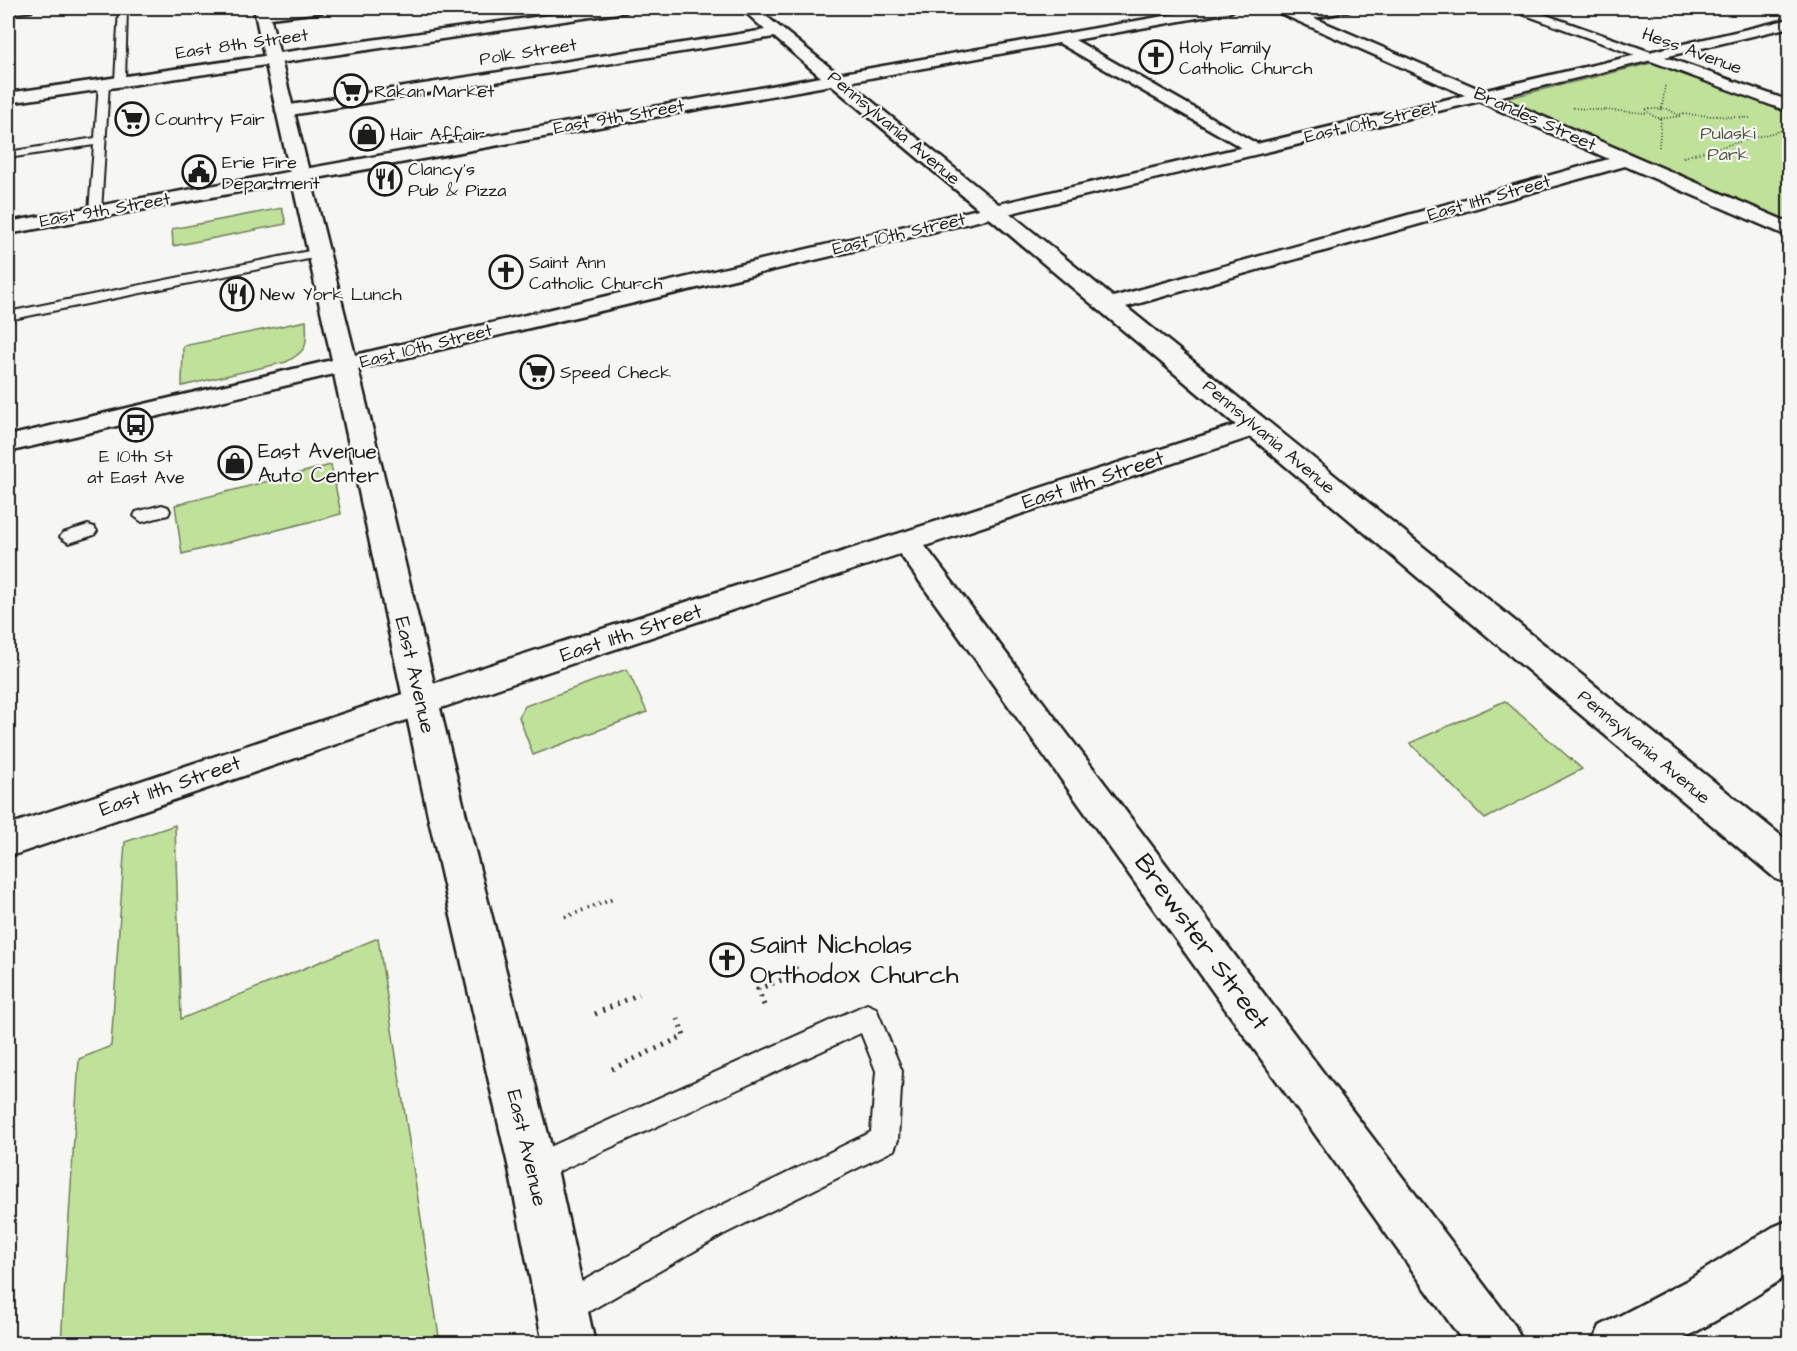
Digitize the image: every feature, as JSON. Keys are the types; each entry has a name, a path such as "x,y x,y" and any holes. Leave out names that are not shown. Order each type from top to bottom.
{"street":[{"path":"8,10 26,8"},
{"path":"261,11 321,8"},
{"name":"East 8th Street","path":"8,98 625,8"},
{"name":"East 9th Street","path":"8,228 1230,8"},
{"name":"Brandes Street","path":"1280,8 1790,231"},
{"path":"1299,16 1344,8"},
{"name":"Hess Avenue","path":"1514,8 1790,107"},
{"name":"East Avenue","path":"261,11 299,175 341,339 344,365 448,820 533,1169 566,1327"},
{"name":"Pennsylvania Avenue","path":"763,16 834,78 1790,867"},
{"name":"Polk Street","path":"284,111 763,16"},
{"name":"East 10th Street","path":"8,444 1790,23"},
{"path":"1060,38 1253,149"},
{"name":"East 11th Street","path":"1108,305 1628,159"},
{"name":"East 11th Street","path":"8,841 422,701 1256,427"},
{"name":"Brewster Street","path":"907,542 1497,1344"},
{"path":"1618,1344 1683,1311 1754,1270 1790,1244"}],"lane":[{"path":"120,81 123,8"},
{"path":"95,212 104,84"},
{"path":"8,155 99,141"},
{"path":"8,316 319,253"},
{"path":"142,516 162,511"},
{"path":"69,537 88,531"},
{"path":"533,1169 867,1017 889,1071 884,1140 714,1224 666,1254 566,1327"}],"path":[{"path":"1662,108 1666,83"},
{"path":"1566,108 1647,113 1661,118 1678,118 1679,114"},
{"path":"1647,113 1648,108 1662,108 1679,114 1759,119"},
{"path":"1660,137 1661,118"},
{"path":"1678,159 1790,128"},
{"path":"566,917 613,898"},
{"path":"764,1005 758,989 797,974 795,967"},
{"path":"595,1014 639,994"},
{"path":"612,1069 684,1036 678,1019"}],"green space":[{"name":"Pulaski Park","path":"1652,63 1789,111 1789,226 1504,99"},
{"path":"282,208 286,224 173,246 172,229"},
{"path":"306,321 305,346 299,354 286,362 182,386 183,346"},
{"path":"331,465 341,514 182,554 175,505"},
{"path":"627,669 647,712 533,755 519,717 525,706"},
{"path":"1505,701 1582,769 1485,819 1410,743"},
{"path":"175,825 181,1019 378,938 440,1343 61,1343 79,1059 111,1046 125,842"}],"place":[{"name":"Holy Family Catholic Church","path":"1156,57"},
{"name":"Rakan Market","path":"351,91"},
{"name":"Country Fair","path":"132,119"},
{"name":"Hair Affair","path":"367,134"},
{"name":"Erie Fire Department","path":"199,172"},
{"name":"Clancy's Pub & Pizza","path":"385,179"},
{"name":"Saint Ann Catholic Church","path":"506,272"},
{"name":"New York Lunch","path":"237,294"},
{"name":"Speed Check","path":"537,372"},
{"name":"E 10th St at East Ave","path":"136,425"},
{"name":"East Avenue Auto Center","path":"235,463"},
{"name":"Saint Nicholas Orthodox Church","path":"727,960"}]}
